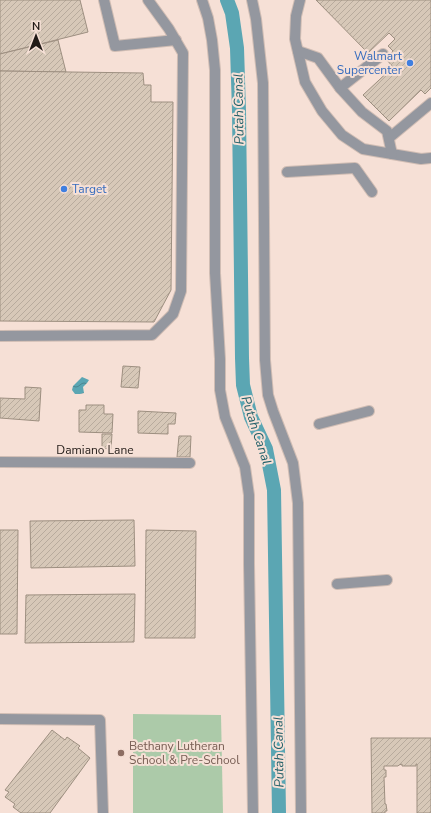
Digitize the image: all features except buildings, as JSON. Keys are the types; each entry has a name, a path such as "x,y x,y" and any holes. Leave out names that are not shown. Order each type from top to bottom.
{"street":[{"path":"104,0 115,46 176,40"},
{"path":"0,336 152,335 173,314 181,291 183,53 170,29 148,0"},
{"path":"202,0 208,18 215,70 215,273 220,359 220,390 225,417 245,467 249,495 253,813"},
{"path":"252,0 256,19 262,82 265,360 268,395 293,463 298,502 301,813"},
{"path":"300,0 296,16 295,39 305,82 322,111 342,135 363,149 421,159 431,158"},
{"path":"298,51 318,58 340,88 362,112 387,130 392,154"},
{"path":"340,88 383,54"},
{"path":"389,138 431,103"},
{"path":"287,172 355,168 372,192"},
{"path":"319,424 369,411"},
{"name":"Damiano Lane","path":"0,462 190,463"},
{"path":"337,584 387,580"},
{"path":"0,720 100,720 103,813"}],"green space":[{"path":"133,714 221,715 223,813 133,813"}],"water":[{"path":"82,377 89,380 83,387 84,393 75,394 72,390 73,386"}],"waterway":[{"name":"Putah Canal","path":"227,0 232,13 237,48 243,385 251,417 266,449 274,490 279,813"}],"place":[{"name":"Walmart Supercenter","path":"410,63"},
{"name":"Target","path":"64,189"},
{"name":"Bethany Lutheran School & Pre-School","path":"121,753"}]}
